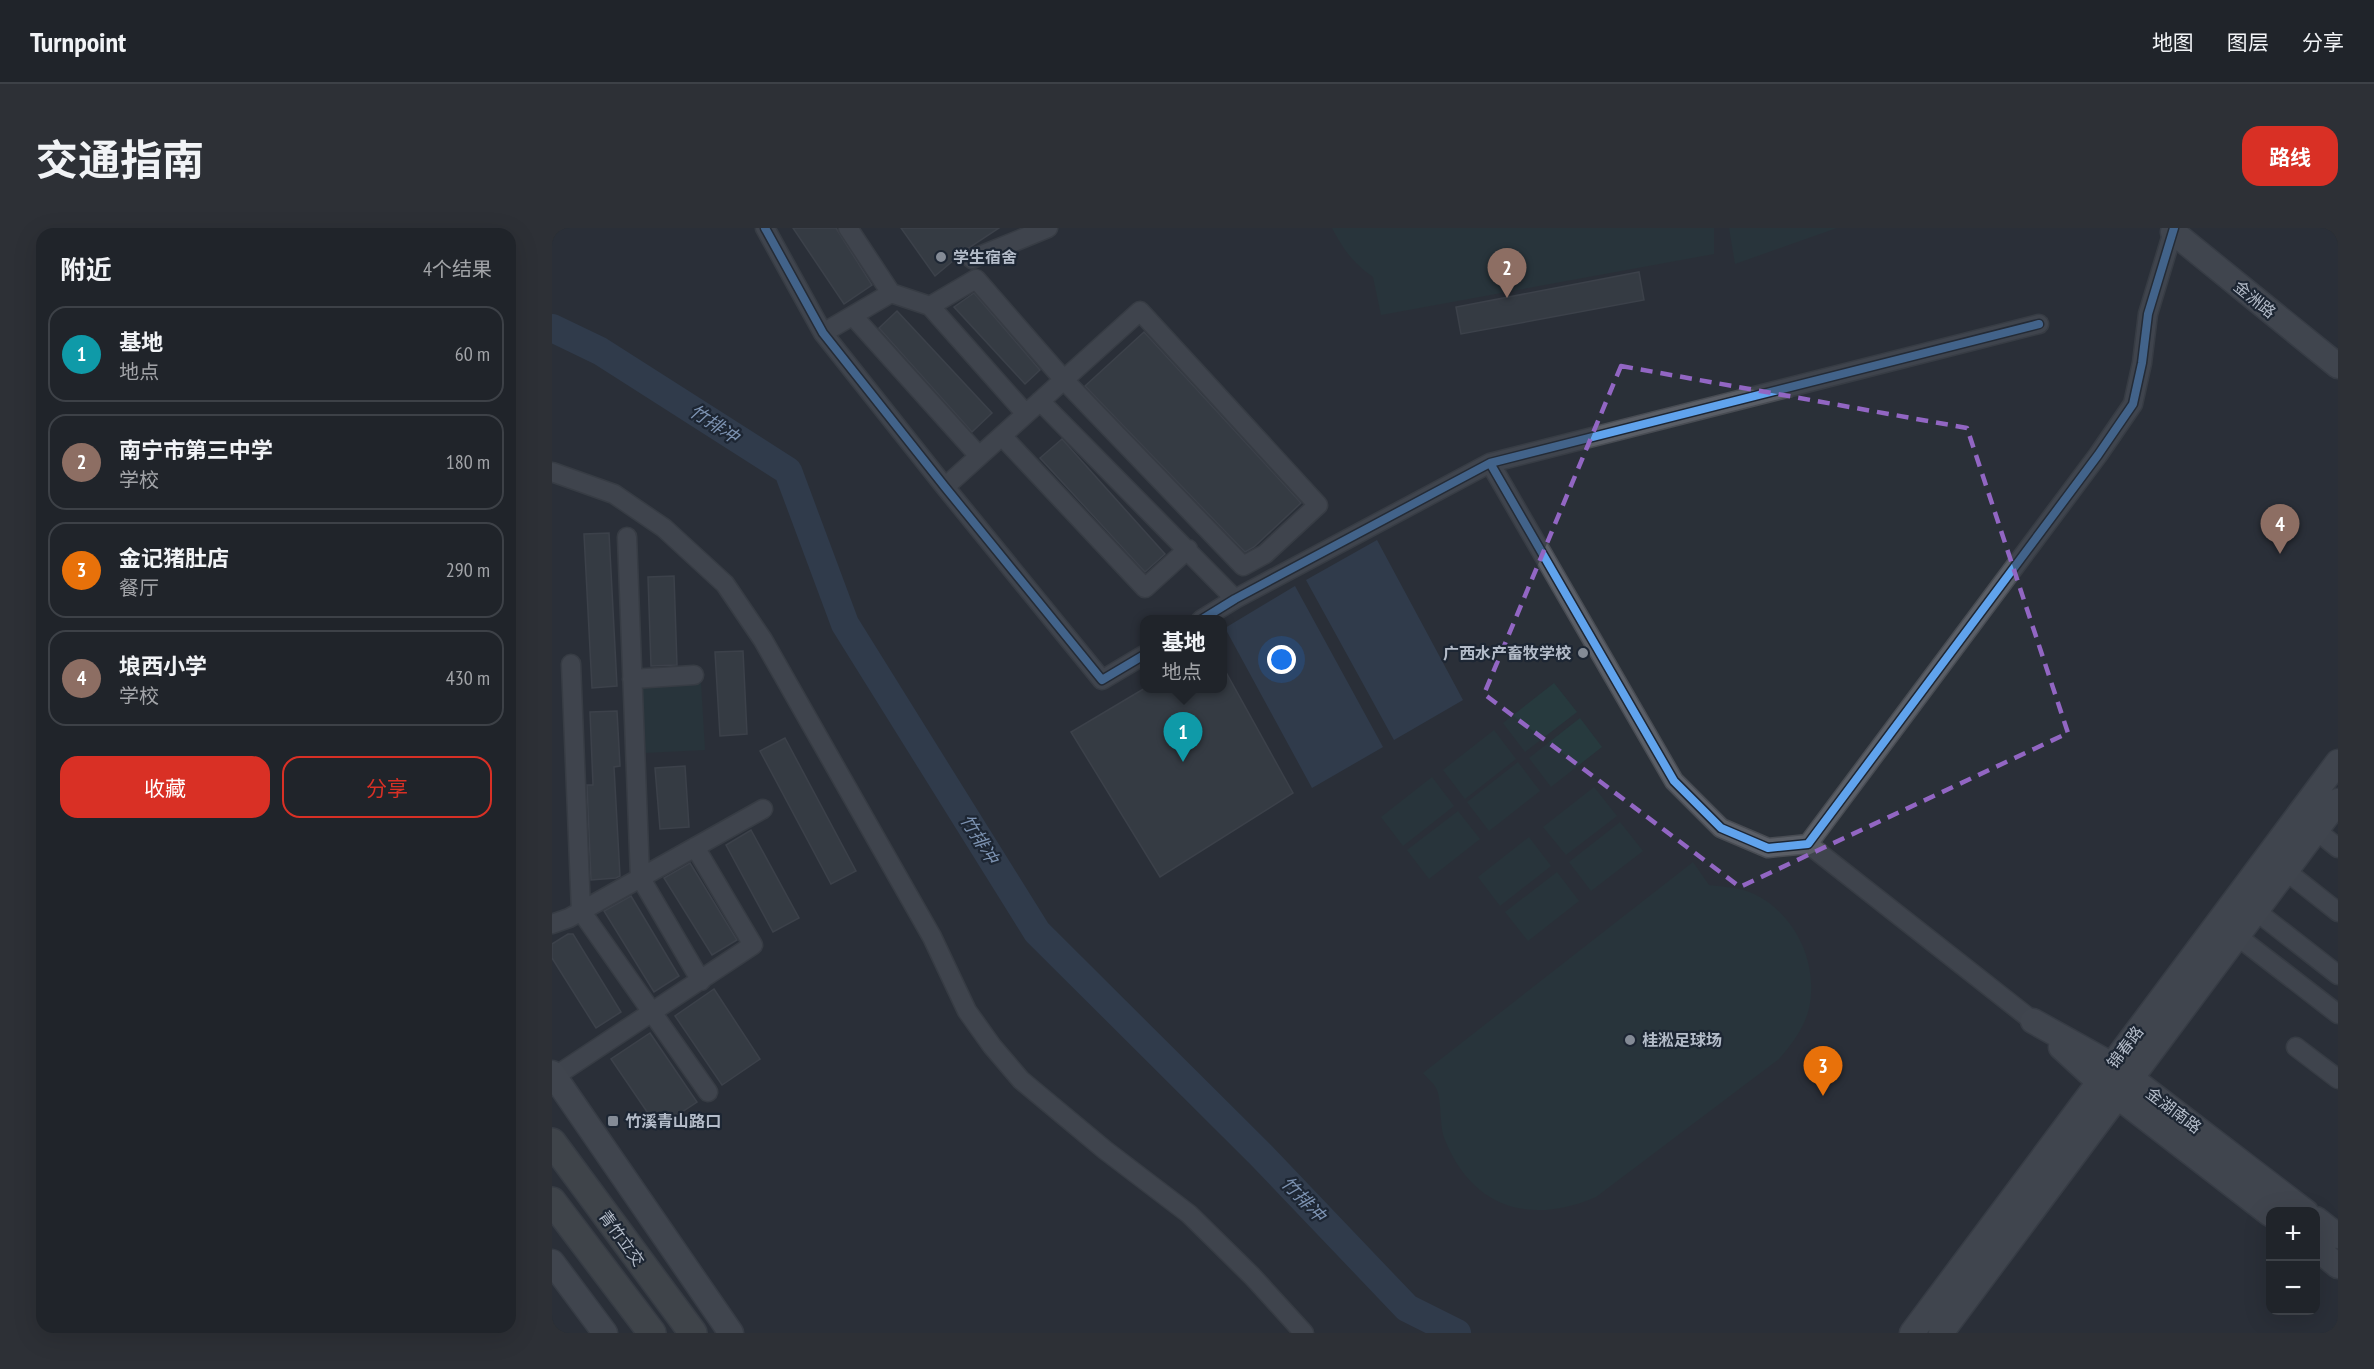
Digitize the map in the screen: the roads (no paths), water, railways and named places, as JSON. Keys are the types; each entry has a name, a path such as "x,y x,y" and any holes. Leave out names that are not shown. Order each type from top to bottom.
{"highway":[{"name":"青竹立交","path":"552,1142 693,1333"},
{"name":"青竹立交","path":"552,1201 652,1333"}],"main road":[{"name":"金洲路","path":"2173,230 2338,366"},
{"name":"锦春路","path":"1941,1333 2338,762"},
{"name":"锦春路","path":"1912,1333 2115,1080 2237,936 2338,801"},
{"name":"金湖南路","path":"2033,1021 2299,1207"},
{"path":"553,1075 731,1333"},
{"name":"金湖南路","path":"2115,1080 2266,1210"},
{"path":"2320,1222 2338,1236"},
{"path":"2320,1251 2338,1266"},
{"path":"552,1262 605,1333"}],"street":[{"path":"765,228 823,333 1102,680 1140,657"},
{"path":"848,228 891,293 930,306 1026,414"},
{"path":"972,259 1048,228"},
{"path":"1490,463 1674,781 1721,828 1768,848 1809,844 2098,455 2133,404 2142,363 2148,314 2173,230"},
{"path":"930,306 976,279 1064,380 1243,566 1265,554 1318,505 1140,311 1064,380 1040,401 1002,436 978,456 945,487"},
{"path":"823,333 891,293"},
{"path":"853,316 978,456"},
{"path":"1209,615 1235,598 1490,463 2039,324"},
{"path":"1040,401 1235,598"},
{"path":"1002,436 1145,588 1188,549"},
{"path":"552,472 614,494 664,528 725,584 763,640 932,937 968,1011 992,1046 1022,1080 1105,1150 1189,1214 1252,1276 1304,1333"},
{"path":"627,537 640,878 702,981"},
{"path":"571,664 581,911 708,1092"},
{"path":"632,679 694,675"},
{"path":"552,924 581,911 763,809"},
{"path":"2316,830 2338,848"},
{"name":"金湖南路","path":"1809,844 2033,1021"},
{"path":"553,1075 702,981 753,945 695,847"},
{"path":"2286,871 2338,912"},
{"path":"2256,911 2338,975"},
{"path":"2237,936 2338,1014"},
{"path":"2296,1047 2338,1079"}],"water":[{"path":"1377,540 1463,700 1394,740 1306,580"},
{"path":"1295,586 1383,747 1312,788 1227,632 1227,627"}],"waterway":[{"name":"竹排冲","path":"552,328 600,351 788,471 845,624 1037,932 1261,1155 1407,1308 1457,1333"}],"place":[{"name":"学生宿舍","path":"941,257"},
{"name":"南宁市第三中学","path":"1507,298"},
{"name":"埌西小学","path":"2280,554"},
{"name":"广西水产畜牧学校","path":"1583,653"},
{"name":"基地","path":"1183,762"},
{"name":"桂淞足球场","path":"1630,1040"},
{"name":"金记猪肚店","path":"1823,1096"},
{"name":"竹溪青山路口","path":"613,1121"}]}
